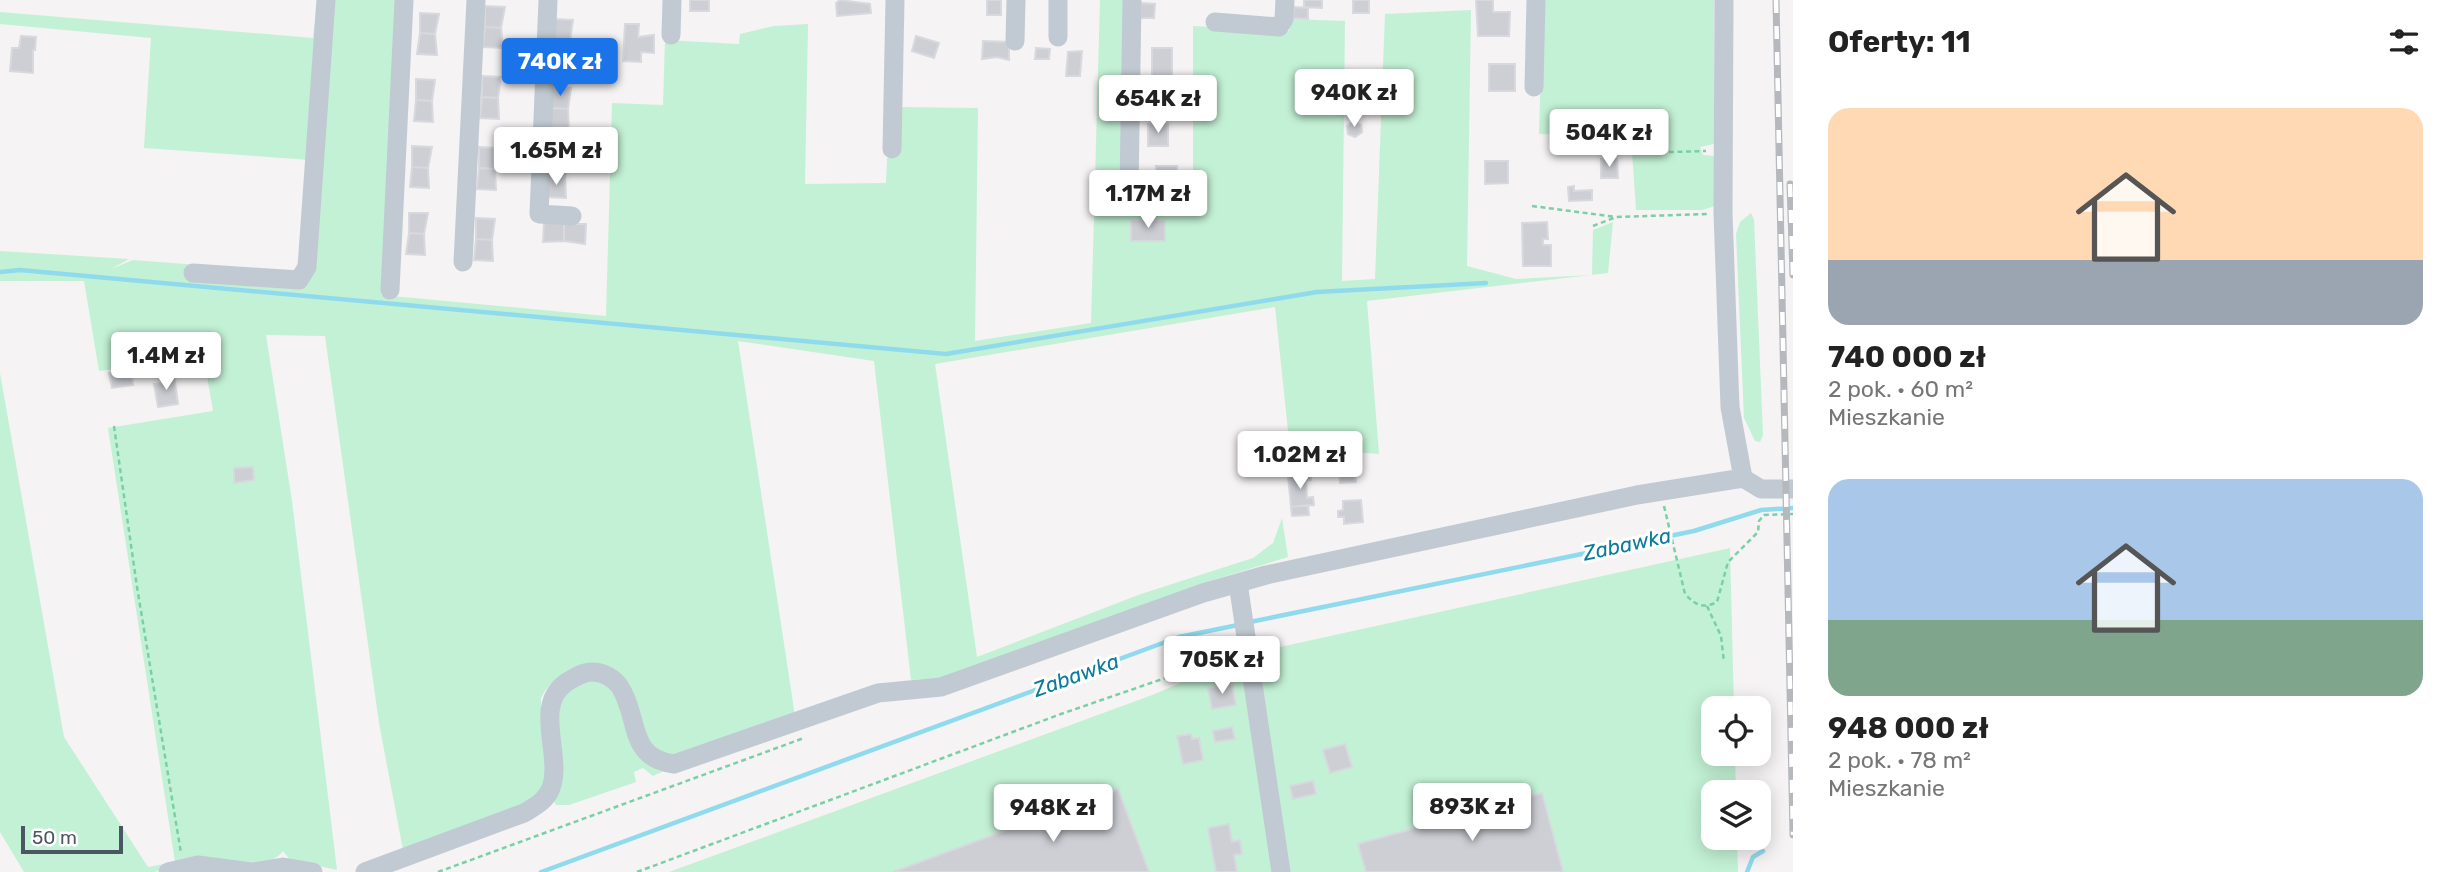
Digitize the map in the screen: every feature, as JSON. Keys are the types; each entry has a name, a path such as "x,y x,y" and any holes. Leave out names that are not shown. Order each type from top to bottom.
{"street":[{"path":"193,273 299,280 307,267 326,0"},
{"path":"390,290 404,0"},
{"path":"463,262 476,0"},
{"path":"548,0 539,214 572,216"},
{"path":"671,35 672,0"},
{"path":"892,149 895,0"},
{"path":"1015,41 1016,0"},
{"path":"1058,0 1058,37"},
{"path":"1129,190 1132,0"},
{"path":"1215,22 1279,27 1284,19 1285,0"},
{"path":"1534,87 1536,0"},
{"path":"1724,0 1723,213 1730,407 1743,478"},
{"path":"365,872 524,813 544,801 554,776 550,709 554,694 578,675 594,672 612,677 621,688 642,748 656,762 674,764 878,693 941,687 1238,583 1637,495 1743,478 1761,489 1793,489"},
{"path":"1238,583 1281,872"},
{"path":"177,869 220,866 252,872 283,867 313,872"}],"path":[{"path":"1634,153 1723,150"},
{"path":"1532,206 1616,217 1723,213"},
{"path":"1592,226 1616,217"},
{"path":"114,426 177,869"},
{"path":"1667,521 1685,594 1695,604 1707,606 1717,602 1728,562 1758,532 1759,521 1765,515 1793,514"},
{"path":"1707,606 1721,636 1724,662"},
{"path":"637,872 1061,714 1246,632"},
{"path":"438,872 812,735"}],"green space":[{"path":"317,0 396,0 381,295 606,316 612,103 663,105 665,40 739,44 740,34 774,26 808,24 805,184 886,183 887,158 896,158 897,107 978,108 975,341 1091,323 1100,0 1128,0 1127,195 1193,195 1193,26 1289,31 1290,19 1345,21 1342,281 1375,279 1385,14 1471,10 1467,266 1516,279 1590,275 1367,301 1379,454 1272,446 1289,440 1275,307 935,364 977,657 1141,594 1253,558 1273,543 1282,518 1288,557 1210,581 943,678 911,680 874,361 738,341 795,716 671,757 649,744 625,685 574,668 555,680 541,698 547,772 539,790 525,802 483,822 403,850 379,723 325,336 266,335 292,501 337,870 290,860 283,851 267,862 256,864 199,860 191,857 155,872 24,872 0,832 0,373 64,737 148,867 175,862 108,428 213,411 204,358 99,371 84,281 0,281 0,251 129,259 111,269 133,260 289,272 300,267 310,160 144,148 151,38 0,24 0,12 313,38"},
{"path":"1543,0 1714,0 1714,144 1700,147 1703,155 1715,156 1715,206 1702,210 1636,210 1631,137 1539,134"},
{"path":"1751,213 1754,220 1763,435 1760,442 1755,441 1744,418 1736,234 1740,222"},
{"path":"1613,222 1608,273 1592,275 1593,230"},
{"path":"1730,548 1734,696 1701,696 1701,766 1735,766 1736,780 1701,780 1701,850 1737,850 1738,872 669,872 1155,694 1244,655"},
{"path":"603,679 664,771 653,776 643,768 634,772 636,782 569,805 556,805 552,798 557,697 580,680"}],"building":[{"path":"690,0 709,0 709,11 690,11"},
{"path":"840,0 870,4 871,13 837,16 836,3"},
{"path":"987,0 1001,0 1001,15 987,15"},
{"path":"1304,0 1322,0 1322,8 1304,7"},
{"path":"1353,0 1369,0 1369,13 1353,13"},
{"path":"1476,0 1493,0 1493,12 1510,12 1509,36 1478,36"},
{"path":"1141,3 1155,4 1154,18 1140,18"},
{"path":"485,6 505,7 501,28 485,27"},
{"path":"1294,7 1308,8 1308,19 1293,18"},
{"path":"420,13 439,14 435,34 420,33"},
{"path":"553,19 573,20 570,41 553,40"},
{"path":"625,24 639,24 638,37 654,35 654,53 641,52 641,62 623,61"},
{"path":"485,27 501,28 503,48 483,47"},
{"path":"420,33 435,34 437,55 417,54"},
{"path":"21,36 36,37 33,73 10,71 12,48 19,48"},
{"path":"916,36 939,43 934,58 912,51"},
{"path":"553,40 570,41 572,62 552,61"},
{"path":"983,41 1009,42 1009,60 997,57 982,59"},
{"path":"1036,48 1050,49 1049,59 1035,59"},
{"path":"1152,48 1172,48 1172,91 1152,91"},
{"path":"1082,51 1080,76 1066,76 1068,52"},
{"path":"1489,64 1515,64 1515,91 1489,91"},
{"path":"482,76 501,77 498,98 482,97"},
{"path":"416,79 435,80 432,101 416,100"},
{"path":"551,87 571,88 568,109 551,108"},
{"path":"482,97 498,98 499,119 480,118"},
{"path":"416,100 432,101 433,122 414,121"},
{"path":"551,108 568,109 569,130 549,129"},
{"path":"1354,121 1361,125 1362,132 1355,137 1348,134 1347,126"},
{"path":"1148,124 1168,124 1168,146 1148,146"},
{"path":"412,146 432,147 428,168 412,167"},
{"path":"479,147 498,148 495,169 479,168"},
{"path":"548,155 568,156 565,177 548,176"},
{"path":"1601,159 1617,159 1618,178 1601,178"},
{"path":"1485,161 1508,161 1508,183 1485,184"},
{"path":"1156,166 1177,166 1177,188 1157,188"},
{"path":"412,167 428,168 429,188 410,187"},
{"path":"479,168 495,169 496,190 477,189"},
{"path":"548,176 565,177 566,198 546,197"},
{"path":"1574,186 1574,191 1592,190 1592,200 1569,201 1568,187"},
{"path":"409,213 428,213 424,234 409,233"},
{"path":"476,218 495,219 492,240 476,239"},
{"path":"1131,220 1165,220 1165,241 1131,241"},
{"path":"544,222 564,224 564,241 543,242"},
{"path":"1547,222 1548,239 1543,239 1543,245 1551,245 1551,266 1523,266 1522,223"},
{"path":"564,224 586,224 585,244 564,241"},
{"path":"409,233 424,234 425,255 406,254"},
{"path":"476,239 492,240 493,261 474,260"},
{"path":"131,370 133,385 112,388 109,373"},
{"path":"174,376 178,404 158,407 154,384 162,383 161,378"},
{"path":"1304,463 1305,474 1288,476 1287,465"},
{"path":"1355,466 1356,482 1340,483 1339,467"},
{"path":"253,467 254,480 234,483 234,468"},
{"path":"1311,474 1311,480 1306,481 1307,498 1313,497 1314,505 1291,507 1288,476"},
{"path":"1361,500 1363,522 1344,524 1344,517 1338,517 1338,511 1343,510 1343,501"},
{"path":"1308,505 1309,515 1292,516 1291,507"},
{"path":"1232,684 1236,705 1212,709 1208,688"},
{"path":"1232,727 1235,739 1215,742 1213,731"},
{"path":"1191,734 1192,739 1199,738 1203,760 1183,764 1177,736"},
{"path":"1345,744 1352,767 1330,773 1323,750"},
{"path":"1313,781 1316,794 1293,799 1290,786"},
{"path":"1118,789 1149,872 893,872"},
{"path":"1542,793 1563,872 1366,872 1358,844"},
{"path":"1229,824 1232,842 1240,840 1242,854 1234,855 1237,872 1216,872 1208,828"}],"waterway":[{"path":"0,272 20,270 946,354 1317,292 1486,283"},
{"name":"Zabawka","path":"1250,622 1694,531 1761,510 1793,508"},
{"name":"Zabawka","path":"541,872 1179,637 1238,625"},
{"path":"1747,872 1753,857 1763,851"}],"railway":[{"path":"1776,0 1793,835"},
{"path":"1790,184 1793,275"}]}
